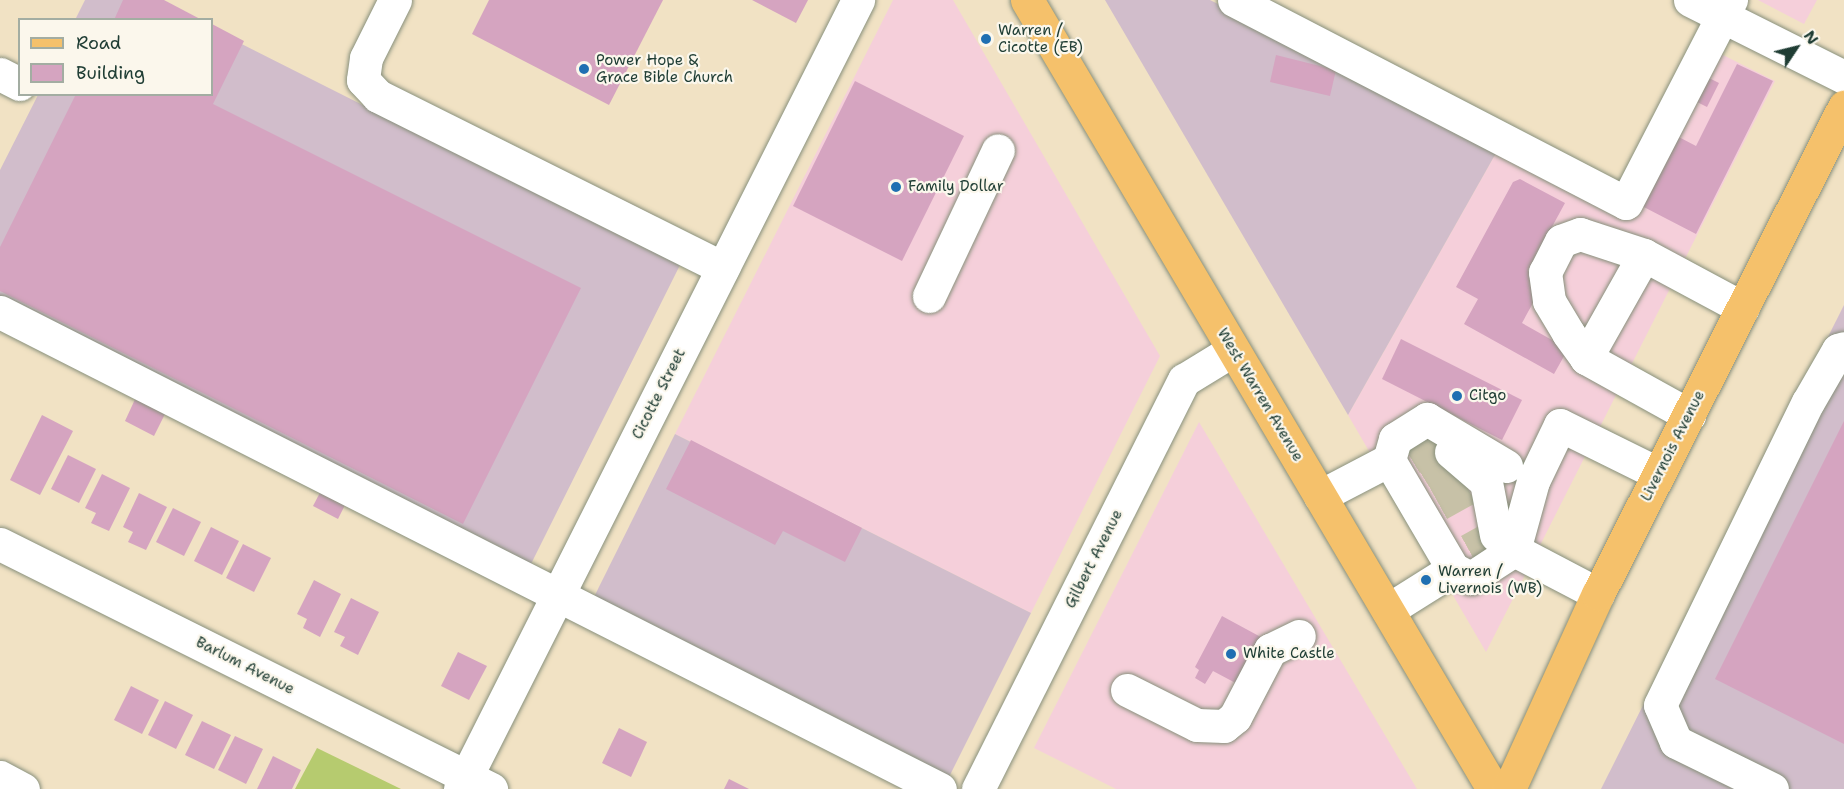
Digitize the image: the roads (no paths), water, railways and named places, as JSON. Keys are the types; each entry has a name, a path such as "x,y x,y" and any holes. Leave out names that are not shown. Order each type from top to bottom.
{"main road":[{"name":"West Warren Avenue","path":"1027,0 1493,789"},
{"name":"Livernois Avenue","path":"1509,789 1598,594 1844,107"}],"street":[{"path":"395,0 366,58 363,80 378,96 723,268"},
{"name":"Cicotte Street","path":"472,785 558,594 858,0"},
{"path":"1234,0 1626,204 1727,8"},
{"path":"1690,0 1727,8 1844,77"},
{"path":"0,74 18,83"},
{"path":"929,296 998,150"},
{"path":"1689,415 1587,358 1549,301 1545,272 1561,241 1580,234 1644,255 1743,308"},
{"path":"1587,358 1644,255"},
{"path":"0,312 940,789"},
{"path":"1772,789 1676,742 1660,705 1808,402 1838,350 1844,348"},
{"name":"Gilbert Avenue","path":"978,789 1184,380 1233,350"},
{"path":"1479,542 1480,470 1427,419 1395,439 1419,488 1479,542 1598,594"},
{"path":"1480,470 1560,425 1659,474"},
{"path":"1479,542 1480,470"},
{"path":"1320,496 1419,488"},
{"path":"1388,610 1479,542"},
{"name":"Barlum Avenue","path":"0,544 472,785"},
{"path":"1127,690 1197,725 1224,726 1235,717 1270,650 1288,638 1299,636"},
{"path":"0,777 23,789"}],"tunnel":[{"path":"1411,458 1439,441"},
{"path":"1424,478 1451,461"},
{"path":"1439,504 1468,488"},
{"path":"1469,550 1496,535"}],"place":[{"name":"Warren / Cicotte (EB)","path":"986,39"},
{"name":"Power Hope & Grace Bible Church","path":"584,69"},
{"name":"Family Dollar","path":"896,187"},
{"name":"Citgo","path":"1457,396"},
{"name":"Warren / Livernois (WB)","path":"1426,580"},
{"name":"White Castle","path":"1231,654"}]}
